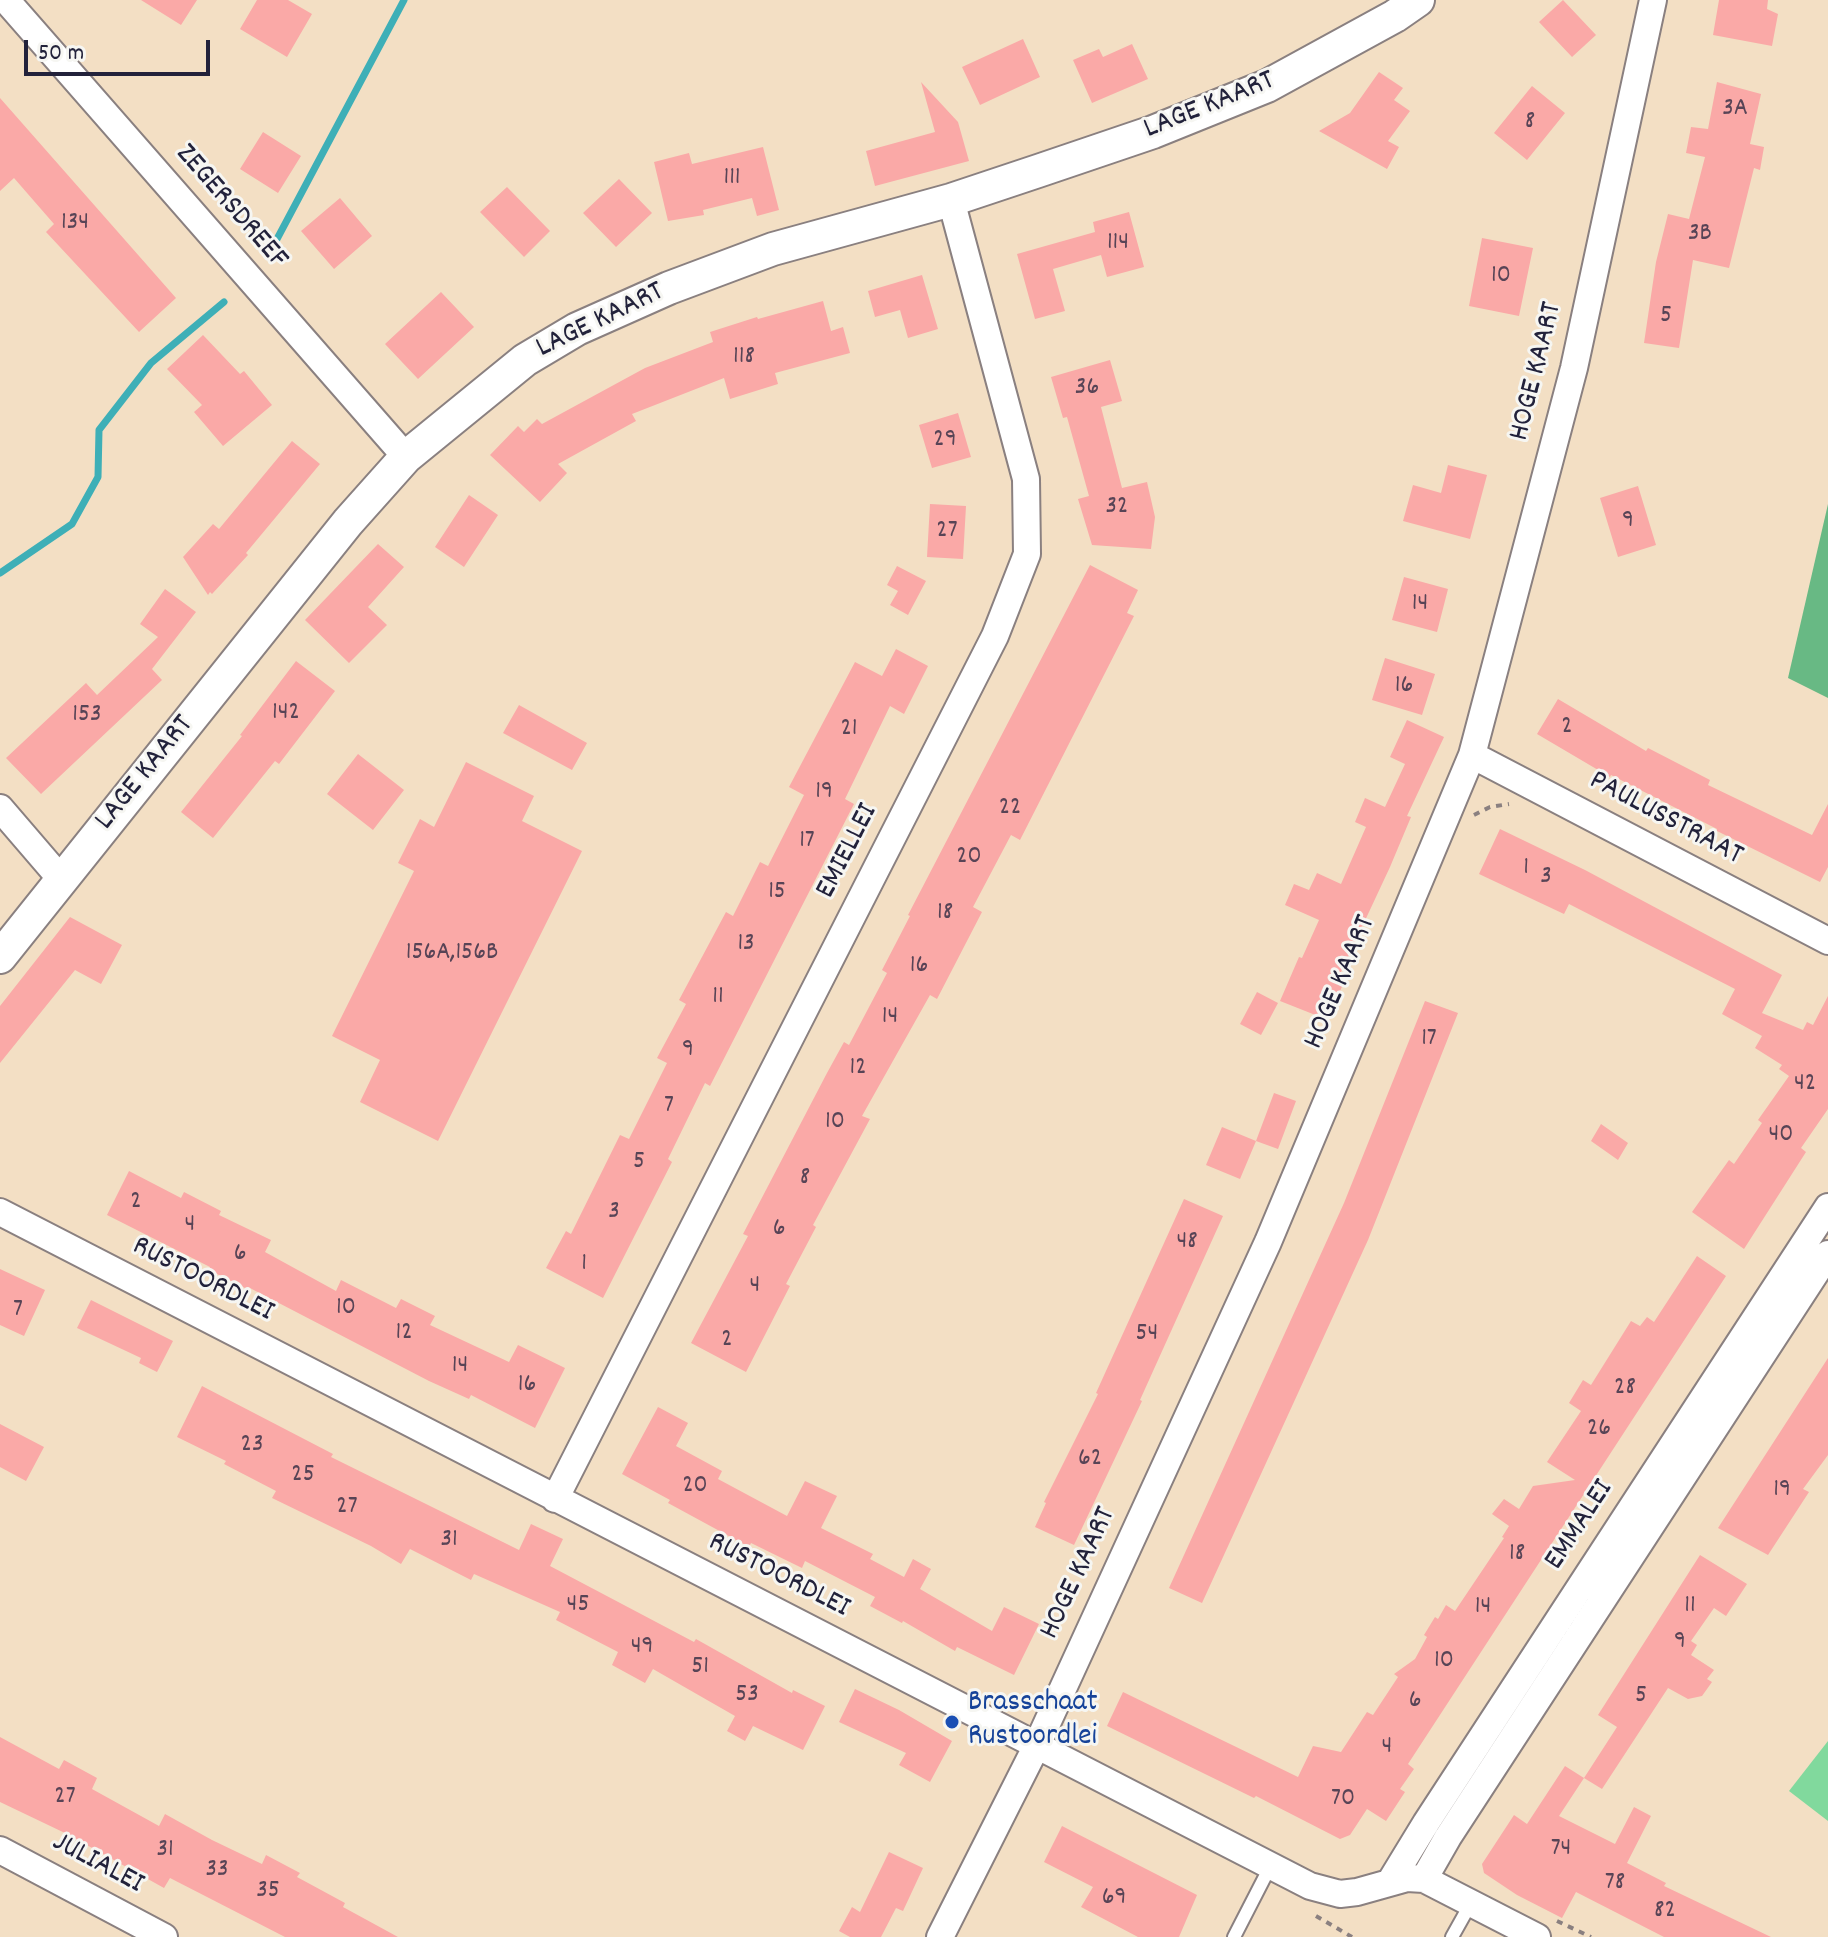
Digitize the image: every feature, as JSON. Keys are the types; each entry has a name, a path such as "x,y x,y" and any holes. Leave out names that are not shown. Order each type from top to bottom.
{"street":[{"name":"ZEGERSDREEF","path":"6,0 406,457"},
{"name":"LAGE KAART","path":"0,957 348,522 406,457 525,360 577,329 669,288 773,249 951,200 1153,132 1267,86 1395,16 1418,0"},
{"name":"HOGE KAART","path":"940,1937 1037,1745 1268,1242 1472,755 1574,368 1653,0"},
{"name":"EMIELLEI","path":"555,1499 995,636 1027,554 1026,479 1010,409 951,200"},
{"name":"PAULUSSTRAAT","path":"1472,755 1828,941"},
{"path":"0,808 61,879"},
{"name":"EMMALEI","path":"1390,1882 1828,1207"},
{"name":"RUSTOORDLEI","path":"0,1212 1310,1886 1340,1894 1407,1878 1424,1879"},
{"name":"EMMALEI","path":"1424,1879 1448,1837 1828,1254"},
{"name":"JULIALEI","path":"0,1850 164,1937"},
{"path":"1424,1879 1537,1937"}],"lane":[{"path":"1234,1937 1271,1865"},
{"path":"1452,1937 1471,1903"}],"path":[{"path":"1470,818 1490,807 1509,804"},
{"path":"1316,1916 1352,1937"}],"green space":[{"path":"1828,504 1828,698 1788,678"},
{"path":"1828,1741 1828,1821 1789,1791"}],"building":[{"path":"141,0 197,0 181,25"},
{"path":"257,0 288,0 312,14 287,57 240,29"},
{"path":"1563,0 1596,35 1572,57 1539,22"},
{"path":"1719,0 1768,0 1767,9 1778,14 1772,46 1713,35"},
{"path":"1023,39 1040,77 980,105 962,67"},
{"path":"1132,44 1148,79 1092,103 1073,60 1099,49 1103,57"},
{"path":"1379,72 1403,88 1394,100 1410,111 1388,141 1399,147 1387,169 1319,131 1350,113"},
{"path":"921,82 958,122 969,161 875,186 866,151 935,132"},
{"path":"1717,82 1761,94 1750,144 1764,147 1760,170 1754,168 1729,268 1693,260 1679,348 1644,343 1656,262 1668,214 1689,219 1705,157 1686,153 1691,127 1708,129"},
{"path":"1532,86 1565,113 1527,160 1494,133"},
{"path":"0,98 176,298 139,332 46,232 54,224 14,178 0,191"},
{"path":"263,132 301,156 278,193 240,169"},
{"path":"763,147 779,210 757,216 752,198 703,210 704,215 668,221 654,162 689,153 692,164"},
{"path":"619,179 652,213 616,247 583,213"},
{"path":"507,187 550,231 524,257 480,212"},
{"path":"340,198 372,236 334,269 301,231"},
{"path":"1129,212 1144,267 1107,277 1101,255 1053,269 1065,311 1035,319 1017,254 1095,232 1093,222"},
{"path":"1482,238 1533,248 1519,316 1469,306"},
{"path":"922,275 938,329 908,338 900,310 875,317 868,291"},
{"path":"441,292 474,327 418,379 385,344"},
{"path":"823,301 831,331 843,327 850,353 775,373 778,384 730,399 724,378 632,414 636,421 558,464 567,473 540,502 490,455 518,426 524,432 537,419 542,424 645,368 713,342 710,332"},
{"path":"203,335 240,374 244,371 272,405 223,446 194,412 202,405 167,369"},
{"path":"1110,360 1122,401 1101,407 1122,488 1147,482 1155,517 1151,549 1092,545 1078,499 1089,496 1067,417 1063,418 1051,377"},
{"path":"958,413 971,457 932,468 919,425"},
{"path":"292,441 320,464 246,553 248,555 208,595 183,557 213,524 219,529"},
{"path":"1448,465 1487,475 1470,539 1403,521 1413,485 1441,493"},
{"path":"1638,486 1656,545 1618,557 1600,498"},
{"path":"469,495 498,515 464,567 435,547"},
{"path":"930,504 966,506 963,559 927,557"},
{"path":"378,544 404,567 368,607 387,625 349,663 305,620"},
{"path":"1090,565 1138,590 1127,613 1134,616 1020,840 1011,835 973,907 982,912 937,999 930,995 862,1116 870,1119 813,1225 816,1227 786,1284 790,1286 746,1372 691,1343 748,1236 743,1234 827,1073 844,1042 849,1045 887,973 882,970 908,915"},
{"path":"897,566 926,581 908,615 890,605 898,591 887,585"},
{"path":"1404,577 1448,589 1437,632 1392,620"},
{"path":"165,589 196,612 152,669 162,680 41,794 6,758 86,683 97,695 158,637 140,624"},
{"path":"896,649 928,666 904,714 890,706 845,799 854,804 710,1086 705,1083 668,1159 672,1162 603,1298 546,1268 566,1231 571,1234 620,1135 629,1139 667,1063 657,1058 686,1004 679,1000 726,912 733,916 760,862 768,866 804,795 789,787 855,662 882,676"},
{"path":"1385,658 1435,674 1422,715 1372,700"},
{"path":"296,661 335,691 279,764 275,761 213,838 181,812 242,736"},
{"path":"1558,699 1646,751 1648,748 1710,780 1708,785 1812,835 1828,804 1828,867 1820,882 1610,777 1537,734"},
{"path":"519,705 587,743 572,770 503,733"},
{"path":"1407,720 1444,737 1407,816 1411,817 1390,867 1340,974 1346,977 1328,1020 1280,1001 1319,920 1285,905 1294,884 1309,890 1317,873 1341,884 1366,827 1355,822 1365,798 1385,807 1405,764 1390,757"},
{"path":"358,754 404,790 373,830 327,794"},
{"path":"466,762 534,796 522,821 582,851 438,1141 360,1102 380,1060 332,1036 414,871 398,863 420,819 434,827"},
{"path":"1500,829 1585,870 1782,975 1762,1013 1803,1030 1807,1022 1813,1025 1828,996 1828,1109 1801,1148 1806,1152 1744,1249 1692,1212 1729,1160 1734,1164 1762,1123 1758,1120 1789,1076 1779,1069 1782,1065 1755,1048 1762,1036 1722,1014 1735,989 1569,904 1564,914 1479,874"},
{"path":"70,917 122,945 101,984 75,970 0,1063 0,1006"},
{"path":"1257,992 1278,1003 1261,1035 1240,1024"},
{"path":"1425,1001 1458,1013 1368,1240 1202,1603 1169,1588 1344,1203"},
{"path":"1274,1093 1296,1101 1278,1149 1256,1141"},
{"path":"1601,1124 1628,1143 1618,1160 1591,1141"},
{"path":"1222,1127 1256,1141 1240,1179 1206,1165"},
{"path":"129,1171 181,1198 184,1192 221,1211 219,1215 271,1240 265,1252 336,1291 341,1280 396,1308 401,1299 435,1316 430,1325 509,1362 518,1345 565,1368 535,1428 471,1395 469,1399 429,1381 107,1215"},
{"path":"1184,1199 1223,1216 1142,1401 1074,1545 1035,1527"},
{"path":"1697,1256 1726,1276 1408,1764 1414,1769 1400,1789 1405,1792 1386,1821 1367,1809 1350,1835 1340,1839 1107,1726 1123,1692 1298,1777 1313,1746 1341,1752 1367,1712 1373,1715 1398,1677 1394,1674 1415,1659 1435,1617 1438,1619 1446,1605 1455,1611 1504,1538 1509,1526 1492,1514 1504,1499 1519,1509 1533,1486 1575,1480 1547,1462 1581,1411 1569,1403 1583,1380 1591,1385 1631,1321 1640,1326 1647,1317 1654,1322"},
{"path":"0,1269 45,1290 24,1336 0,1325"},
{"path":"91,1300 173,1341 157,1372 139,1363 141,1358 77,1328"},
{"path":"1828,1358 1828,1455 1803,1489 1809,1492 1768,1555 1718,1528"},
{"path":"202,1386 333,1454 331,1457 519,1550 531,1524 563,1539 550,1566 694,1642 696,1639 792,1693 793,1690 825,1706 803,1750 753,1726 745,1741 727,1731 735,1716 653,1669 645,1683 612,1665 618,1652 556,1620 560,1612 474,1574 471,1580 410,1549 401,1564 272,1498 276,1491 177,1437"},
{"path":"658,1407 688,1423 676,1446 722,1471 718,1479 787,1516 805,1481 837,1496 821,1528 873,1554 870,1559 904,1577 913,1559 931,1569 920,1589 992,1631 1004,1607 1039,1624 1014,1675 957,1647 955,1651 870,1606 875,1597 805,1561 802,1568 751,1543 749,1547 622,1474"},
{"path":"0,1424 44,1447 26,1481 0,1467"},
{"path":"1700,1555 1747,1584 1726,1616 1714,1608 1691,1641 1697,1645 1691,1655 1714,1670 1707,1679 1712,1682 1702,1696 1688,1699 1668,1688 1602,1789 1584,1778 1617,1727 1598,1715"},
{"path":"855,1689 952,1741 930,1782 899,1765 906,1753 839,1722"},
{"path":"0,1737 59,1769 64,1760 97,1778 92,1789 159,1826 165,1814 262,1864 266,1855 300,1873 297,1877 345,1903 343,1907 398,1937 285,1937 170,1878 164,1888 67,1834 0,1802"},
{"path":"1565,1766 1584,1778 1559,1816 1615,1844 1634,1807 1651,1816 1627,1863 1666,1883 1664,1886 1771,1937 1664,1937 1576,1892 1562,1918 1517,1895 1484,1873 1482,1864 1514,1815 1527,1824"},
{"path":"1062,1826 1197,1895 1179,1937 1138,1937 1081,1907 1093,1887 1044,1862"},
{"path":"889,1852 923,1868 903,1911 896,1908 881,1937 850,1937 839,1931 852,1907 860,1912"}],"waterway":[{"path":"277,239 404,0"},
{"path":"0,573 72,524 98,477 99,430 151,363 224,302"}],"place":[{"name":"Brasschaat Rustoordlei","path":"952,1722"}]}
